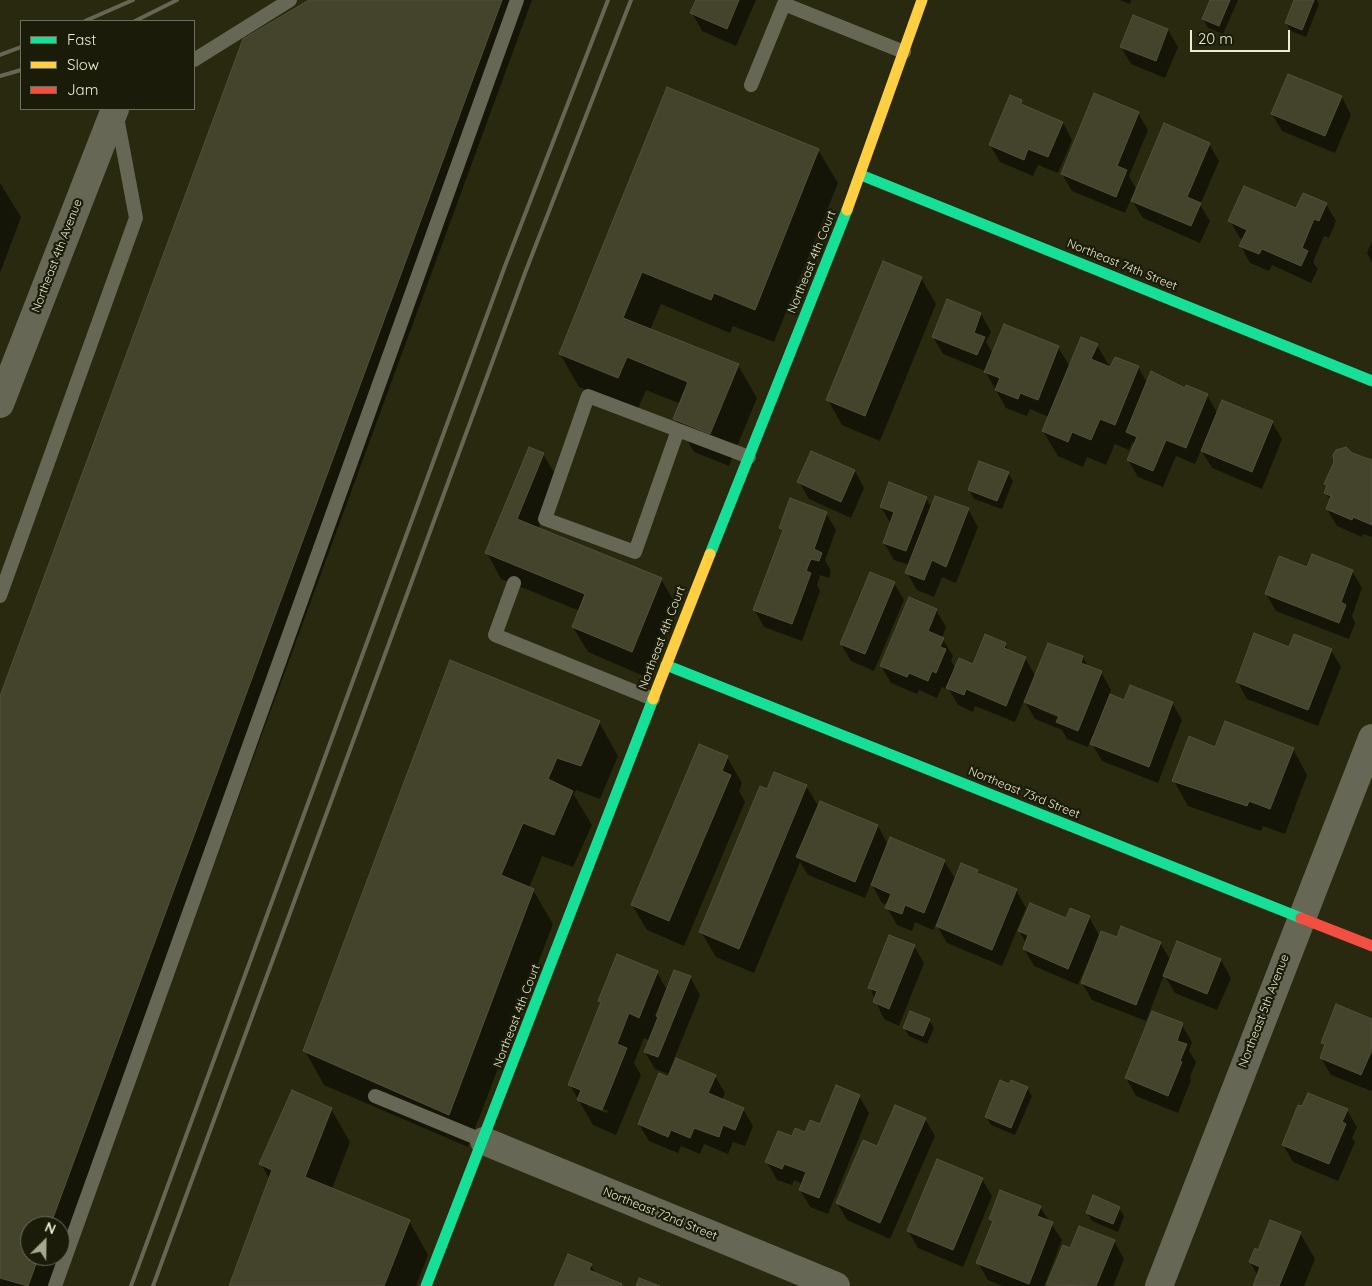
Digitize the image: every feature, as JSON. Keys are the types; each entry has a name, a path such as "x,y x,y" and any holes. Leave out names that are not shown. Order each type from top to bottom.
{"street":[{"name":"Northeast 4th Court","path":"426,1286 484,1141 666,665 861,176 922,0"},
{"name":"Northeast 4th Avenue","path":"0,404 115,110"},
{"name":"Northeast 74th Street","path":"861,176 1372,380"},
{"name":"Northeast 73rd Street","path":"666,665 1372,946"},
{"name":"Northeast 5th Avenue","path":"1159,1286 1300,918 1372,738"},
{"name":"Northeast 72nd Street","path":"484,1141 836,1286"}],"lane":[{"path":"195,59 290,0"},
{"path":"55,1286 517,0"},
{"path":"751,85 784,4 904,52"},
{"path":"0,596 136,218 115,110"},
{"path":"678,430 636,552 545,519 588,396 678,430 749,457"},
{"path":"514,584 495,635 653,699"},
{"path":"375,1096 484,1141"}],"building":[{"path":"309,0 502,0 54,1216 20,1216 20,1266 35,1266 28,1286 0,1278 0,696 243,39"},
{"path":"696,0 739,0 727,29 690,13"},
{"path":"1210,0 1230,0 1219,26 1202,19"},
{"path":"1294,0 1314,0 1302,30 1285,23"},
{"path":"1133,15 1168,29 1156,61 1120,47"},
{"path":"1288,74 1342,96 1325,136 1271,114"},
{"path":"667,87 819,149 755,310 714,293 711,300 642,272 623,318 739,364 710,434 673,419 688,382 627,357 618,378 559,354"},
{"path":"1094,93 1139,112 1117,166 1127,170 1116,197 1061,174"},
{"path":"1010,95 1022,100 1021,104 1063,122 1048,157 1028,149 1024,160 989,145"},
{"path":"1164,123 1210,143 1187,197 1201,203 1191,226 1131,201"},
{"path":"1244,186 1296,208 1303,193 1327,203 1319,221 1314,219 1302,248 1308,251 1301,266 1262,249 1259,254 1239,246 1247,230 1228,221"},
{"path":"883,261 922,277 865,416 826,400"},
{"path":"947,299 981,313 974,333 985,337 977,355 932,337"},
{"path":"1004,324 1059,346 1038,400 1020,393 1018,399 995,390 1000,378 984,372"},
{"path":"1081,337 1098,344 1091,359 1110,367 1115,357 1139,366 1115,425 1100,419 1091,440 1072,432 1068,442 1042,431"},
{"path":"1151,371 1185,388 1186,385 1208,394 1186,448 1166,440 1153,471 1127,460 1137,437 1126,432"},
{"path":"1222,400 1273,421 1252,472 1201,451"},
{"path":"529,447 544,453 517,519 662,578 632,652 572,627 585,594 485,553"},
{"path":"1346,447 1352,453 1372,460 1372,525 1353,517 1352,520 1326,509 1331,496 1324,493 1327,485 1324,484 1334,462 1333,455 1336,450"},
{"path":"811,451 855,470 841,502 797,482"},
{"path":"979,461 1009,472 997,501 968,490"},
{"path":"889,482 927,497 906,551 883,543 894,512 880,507"},
{"path":"935,496 969,508 946,567 932,560 924,580 905,573"},
{"path":"790,498 827,512 814,549 822,553 819,561 811,559 806,571 811,573 792,624 753,610 783,530 779,528"},
{"path":"1312,554 1353,570 1341,602 1346,605 1339,623 1265,594 1279,556 1307,567"},
{"path":"870,572 895,582 865,654 840,644"},
{"path":"909,597 937,609 928,631 944,638 940,647 946,649 936,673 932,671 928,681 909,673 907,677 880,666"},
{"path":"1254,633 1289,647 1294,634 1332,649 1308,710 1236,682"},
{"path":"985,634 1006,643 1004,648 1026,657 1006,706 966,689 964,695 946,688 959,658 973,664"},
{"path":"1048,643 1083,656 1081,663 1102,671 1078,731 1056,722 1059,716 1024,702"},
{"path":"450,660 600,721 581,766 557,758 548,779 573,791 554,835 523,823 501,875 534,889 449,1115 303,1051"},
{"path":"1130,685 1173,702 1149,767 1090,744 1110,694 1124,700"},
{"path":"1225,721 1294,748 1270,809 1249,801 1247,806 1172,781 1189,736 1215,747"},
{"path":"699,744 728,756 722,771 731,775 669,921 631,905"},
{"path":"774,772 807,785 739,949 699,932 760,786 767,789"},
{"path":"820,801 878,825 855,882 796,857"},
{"path":"890,837 945,860 924,913 905,905 902,914 885,908 891,894 871,885"},
{"path":"961,863 978,870 977,873 1017,889 992,950 936,926"},
{"path":"1030,903 1066,918 1070,908 1090,916 1068,969 1023,949 1028,935 1018,931"},
{"path":"1121,926 1161,942 1136,1005 1081,983 1101,931 1117,937"},
{"path":"889,935 915,945 889,1009 873,1002 877,991 868,988"},
{"path":"1177,941 1221,959 1207,994 1163,976"},
{"path":"617,954 658,971 639,1018 629,1013 617,1044 627,1048 602,1110 577,1100 581,1090 568,1085 601,1002 598,1001"},
{"path":"674,970 691,976 658,1057 644,1052"},
{"path":"1336,1004 1372,1019 1372,1050 1361,1075 1320,1058 1325,1044 1321,1043"},
{"path":"910,1011 930,1019 923,1036 903,1028"},
{"path":"1152,1011 1183,1023 1177,1041 1187,1044 1168,1096 1125,1078"},
{"path":"676,1058 716,1075 708,1093 744,1108 735,1130 723,1125 719,1137 694,1128 690,1138 671,1130 668,1137 638,1124 659,1073 668,1077"},
{"path":"1000,1080 1009,1084 1011,1080 1028,1087 1011,1128 985,1117"},
{"path":"836,1085 860,1095 819,1198 799,1190 806,1172 784,1164 782,1169 765,1162 778,1131 792,1136 795,1128 805,1132 810,1120 820,1124"},
{"path":"292,1090 332,1108 305,1177 410,1220 384,1286 229,1286 272,1170 259,1164"},
{"path":"1308,1093 1348,1109 1342,1122 1346,1124 1329,1164 1282,1145 1298,1105 1302,1106"},
{"path":"895,1105 926,1118 880,1223 836,1203 863,1140 877,1146"},
{"path":"937,1159 983,1178 953,1250 907,1231"},
{"path":"1000,1190 1041,1206 1037,1216 1053,1222 1029,1284 976,1263 993,1221 989,1219"},
{"path":"1093,1195 1120,1207 1113,1224 1086,1213"},
{"path":"1270,1220 1301,1232 1279,1286 1253,1286 1260,1267 1249,1262 1255,1248 1258,1250"},
{"path":"1079,1226 1115,1240 1096,1286 1046,1285 1063,1245 1070,1248"},
{"path":"568,1254 592,1264 589,1270 622,1284 621,1286 554,1286"},
{"path":"639,1278 660,1286 636,1286"}],"railway":[{"path":"87,20 133,0"},
{"path":"137,20 177,0"},
{"path":"131,1286 505,266 608,0"},
{"path":"153,1286 525,273 631,0"},
{"path":"0,55 20,47"},
{"path":"0,76 20,70"}],"traffic: fast":[{"path":"861,175 1372,381"},
{"path":"710,554 847,210"},
{"path":"666,665 1301,918"},
{"path":"426,1286 653,699"}],"traffic: slow":[{"path":"847,210 922,0"},
{"path":"653,699 710,554"}],"traffic: jam":[{"path":"1301,918 1372,946"}]}
